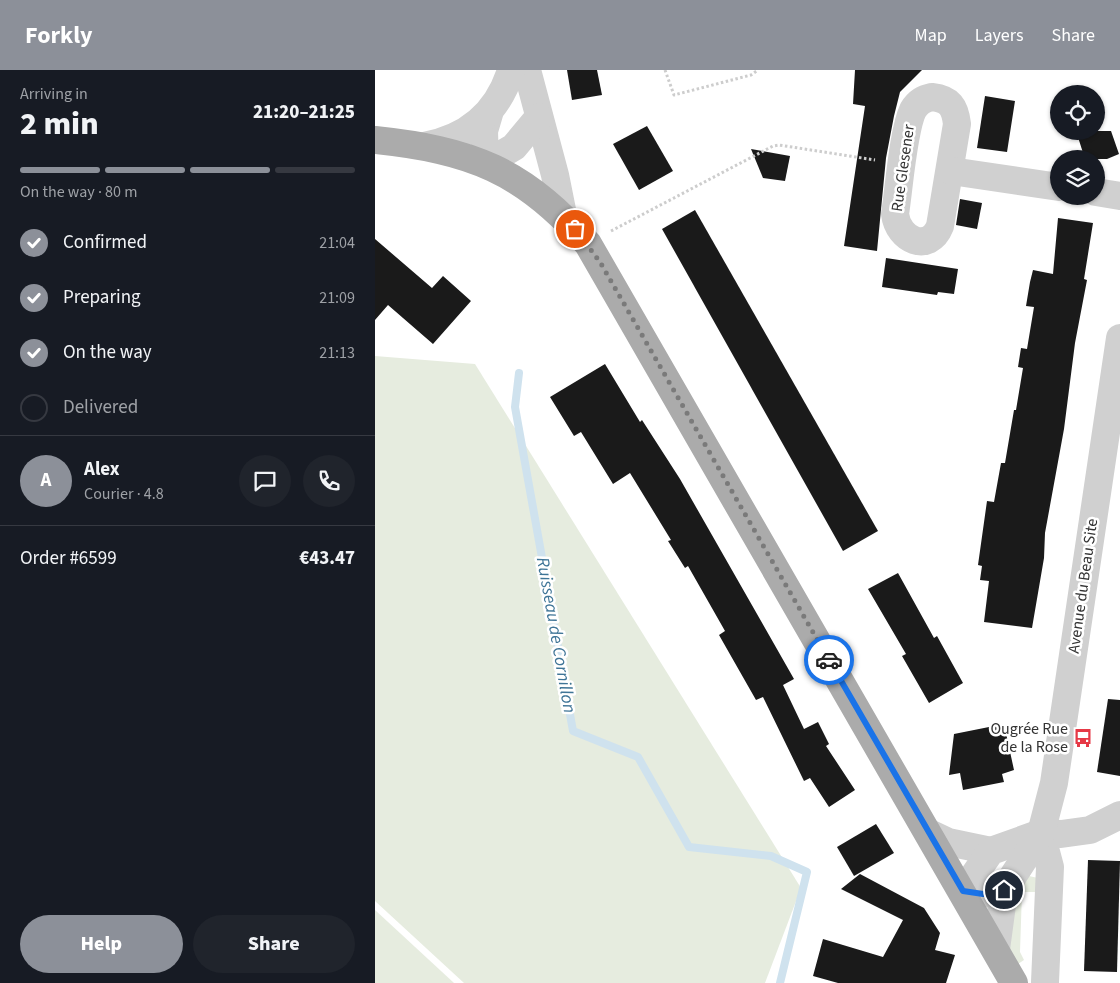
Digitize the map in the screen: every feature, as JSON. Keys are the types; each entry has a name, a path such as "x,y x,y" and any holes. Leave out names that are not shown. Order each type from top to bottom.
{"main road":[{"path":"375,140 424,146 485,164 528,188 563,215 588,244 963,891 1014,983"}],"street":[{"path":"511,70 501,95 489,114 484,131 485,164 514,147 539,117"},
{"path":"527,70 555,175 563,215"},
{"name":"Rue Glesener","path":"941,98 950,103 956,112 957,124 951,171 937,234 930,239 921,241 910,239 902,233 897,225 895,214 913,110 923,99 941,98"},
{"path":"424,146 451,140 489,114"},
{"path":"951,171 1050,186"},
{"path":"1105,194 1120,196"},
{"name":"Avenue du Beau Site","path":"996,949 1004,890 1041,833 1055,784 1120,338"},
{"path":"929,833 948,842 991,851 1041,833 1061,834 1090,830 1120,815"},
{"name":"Avenue du Beau Site","path":"1041,833 1049,867 1045,982"},
{"path":"991,851 963,891 983,894 1004,890"}],"path":[{"path":"665,70 674,95 751,75 758,70"},
{"path":"588,244 773,146 779,145 903,165"}],"shaded area":[{"path":"375,356 475,364 801,888 765,983 464,983 375,901"},
{"path":"1029,876 1038,878 1037,892 1022,892 1020,952 1024,960 1018,964 1008,945 1019,879"},
{"path":"375,910 454,983 375,983"}],"building":[{"path":"567,70 597,70 602,95 572,100"},
{"path":"855,70 922,70 900,92 894,116 886,158 877,251 844,246 865,106 853,104"},
{"path":"985,96 1015,101 1007,152 977,148"},
{"path":"647,126 673,171 639,190 613,144"},
{"path":"1105,131 1111,131 1119,154 1105,159 1105,150 1082,150 1079,140 1105,140"},
{"path":"751,149 790,156 785,181 763,178"},
{"path":"960,199 982,203 977,229 956,225"},
{"path":"695,210 878,531 843,551 662,229"},
{"path":"1058,218 1093,223 1084,279 1087,280 1075,343 1064,429 1045,533 1044,558 1032,628 984,622 989,581 980,580 982,566 978,565 987,501 994,502 1001,463 1005,463 1014,410 1016,410 1023,368 1018,367 1021,348 1027,349 1034,307 1026,306 1030,282 1033,270 1053,274"},
{"path":"375,239 432,288 443,276 471,301 433,344 388,305 375,320"},
{"path":"886,258 958,269 954,294 938,292 937,295 882,287"},
{"path":"605,364 640,422 642,420 680,479 794,679 783,685 804,729 818,722 829,744 826,746 855,790 829,807 810,778 804,781 763,697 756,700 719,635 725,631 688,566 685,568 668,541 671,540 630,473 613,484 581,432 574,436 550,397"},
{"path":"898,573 934,638 937,636 963,683 929,703 902,656 906,654 868,589"},
{"path":"1108,699 1120,700 1120,776 1097,772"},
{"path":"1004,724 1014,770 1002,774 1004,782 963,790 960,773 949,775 954,734"},
{"path":"876,824 894,853 854,876 837,847"},
{"path":"1088,860 1120,861 1117,972 1084,971"},
{"path":"860,874 924,908 940,933 935,950 955,955 946,983 838,983 813,976 823,939 883,957 903,920 841,889"}],"waterway":[{"name":"Ruisseau de Cornillon","path":"519,373 515,407 573,731 638,757 689,847 771,856 807,872 780,983"}],"way so far":[{"path":"575,229 600,262 829,660"}],"place":[{"name":"Ougrée Rue de la Rose","path":"1083,738"}],"route":[{"path":"829,660 963,891 983,894 1004,890"}]}
